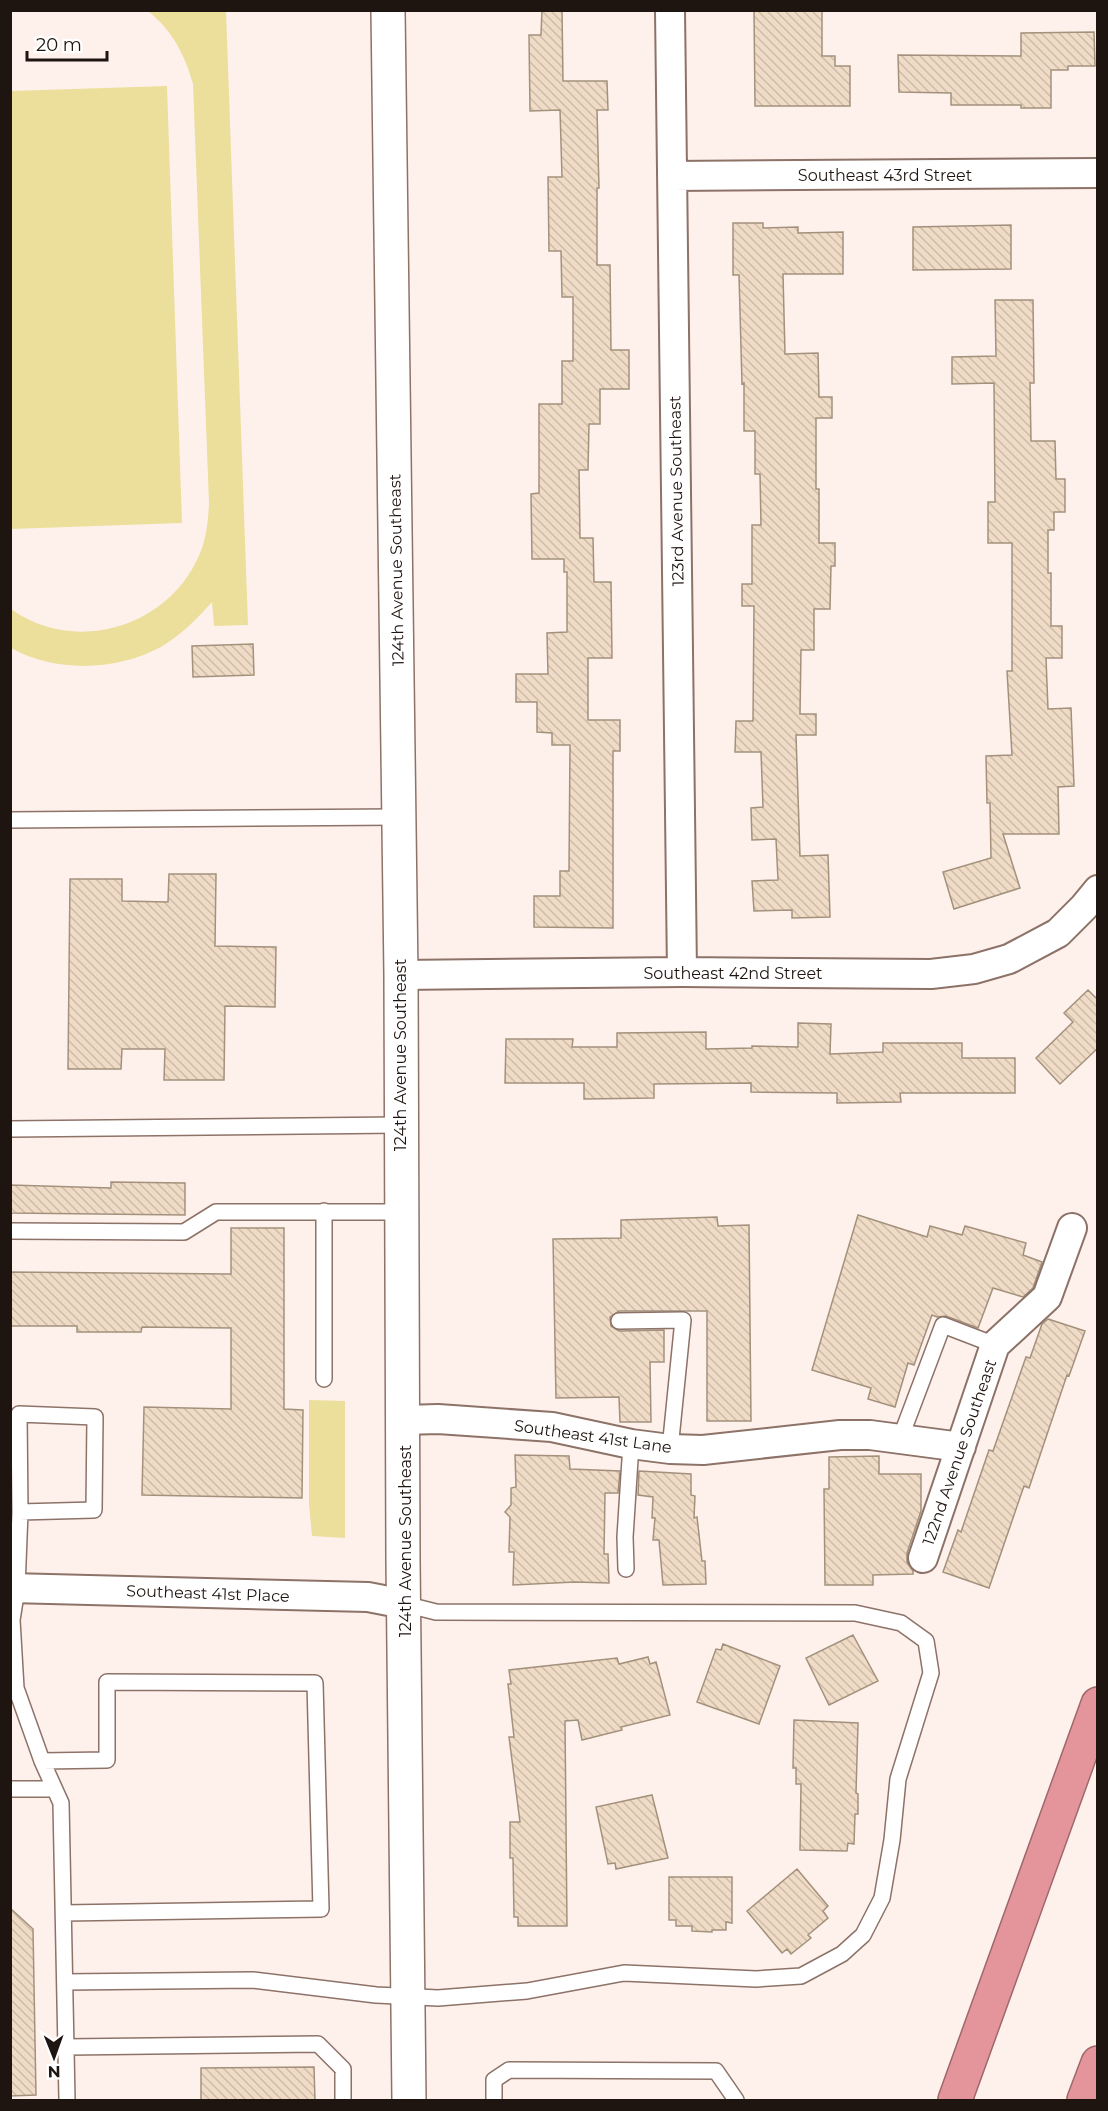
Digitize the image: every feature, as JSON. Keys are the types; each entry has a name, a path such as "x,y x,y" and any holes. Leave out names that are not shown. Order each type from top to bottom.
{"highway":[{"path":"955,2100 1098,1704"}],"street":[{"name":"124th Avenue Southeast","path":"388,10 401,975 400,1125 409,2100"},
{"name":"123rd Avenue Southeast","path":"670,10 682,972"},
{"name":"Southeast 43rd Street","path":"672,176 1098,173"},
{"name":"Southeast 42nd Street","path":"401,975 682,972 931,974 974,969 1009,959 1058,933 1098,890"},
{"name":"122nd Avenue Southeast","path":"923,1558 995,1345 1047,1297 1072,1228"},
{"name":"Southeast 41st Lane","path":"404,1419 438,1419 552,1427 631,1444 670,1449 703,1450 840,1434 961,1447"},
{"name":"Southeast 41st Place","path":"14,1588 368,1597 404,1604"}],"lane":[{"path":"10,820 399,817"},
{"path":"10,1129 400,1125"},
{"path":"324,1211 324,1379"},
{"path":"10,1231 184,1232 216,1212 401,1212"},
{"path":"619,1321 683,1320 670,1449"},
{"path":"900,1439 943,1325 995,1345"},
{"path":"20,1512 94,1510 95,1417 15,1413 20,1512 12,1631 16,1688 42,1761 61,1803 67,2100"},
{"path":"626,1569 625,1537 631,1444"},
{"path":"65,1982 253,1980 376,1995 438,1998 527,1991 624,1973 756,1979 801,1976 842,1954 863,1935 882,1898 892,1840 898,1779 931,1673 926,1641 901,1623 855,1613 436,1612 404,1604"},
{"path":"42,1761 107,1760 107,1682 315,1683 321,1908 64,1913"},
{"path":"10,1789 54,1789"},
{"path":"67,2047 318,2044 343,2069 343,2100"},
{"path":"494,2100 494,2080 509,2070 520,2070 716,2071 736,2100"}],"shaded area":[{"path":"148,11 226,11 248,625 214,626 212,602 195,621 175,637 161,647 143,655 106,664 66,665 47,662 11,648 11,609 35,623 62,630 88,631 115,627 140,618 163,603 182,584 200,553 207,525 209,503 193,84 186,63 171,35"},
{"path":"167,86 182,523 11,529 11,91"},
{"path":"309,1400 345,1401 345,1538 312,1536 309,1504"}],"building":[{"path":"542,10 562,10 563,81 607,81 608,110 597,110 599,188 597,188 597,265 610,265 611,350 629,350 629,389 600,389 600,424 589,424 588,470 579,470 580,538 593,538 594,582 611,582 612,658 588,658 588,720 620,720 620,751 613,751 613,928 534,927 534,896 560,896 560,871 569,871 570,745 552,745 552,733 537,732 537,702 516,702 516,674 548,674 547,633 567,632 567,572 564,572 564,559 532,559 531,494 539,493 539,404 562,404 562,361 573,361 573,297 562,297 561,251 549,251 548,177 562,177 560,110 530,111 529,35 541,35"},
{"path":"754,10 822,10 822,56 835,56 835,66 850,66 850,106 755,106"},
{"path":"1094,32 1095,66 1068,66 1068,70 1051,70 1051,108 1021,108 1021,105 951,105 951,93 899,92 898,55 1021,56 1021,33"},
{"path":"733,223 763,223 763,228 798,227 798,233 843,232 843,274 783,274 785,354 818,353 819,397 832,397 832,418 816,418 816,489 819,489 819,543 835,543 835,566 831,566 830,609 814,609 814,650 801,650 800,714 816,714 816,735 796,735 800,856 828,855 830,917 792,918 792,910 754,911 752,881 778,880 776,839 752,840 751,808 763,807 761,752 735,752 736,721 753,721 754,606 742,606 742,584 752,584 752,525 761,525 760,474 755,474 755,431 744,431 739,275 733,275"},
{"path":"1011,225 1011,269 913,270 913,227"},
{"path":"995,300 1033,300 1034,383 1030,383 1031,441 1055,441 1056,479 1065,479 1065,512 1054,512 1054,530 1048,530 1051,626 1062,626 1062,658 1046,658 1048,709 1071,708 1074,786 1058,787 1059,834 1003,834 1020,888 954,909 943,872 991,858 986,756 1012,755 1007,671 1012,671 1012,543 988,543 988,502 995,502 994,383 952,384 952,357 996,356"},
{"path":"253,644 254,675 193,677 192,646"},
{"path":"169,874 216,874 215,946 276,947 275,1007 225,1006 224,1080 164,1080 165,1049 122,1049 121,1069 68,1069 70,879 122,879 122,901 168,902"},
{"path":"1088,990 1098,1000 1098,1048 1060,1084 1036,1058 1073,1022 1064,1013"},
{"path":"798,1023 831,1024 830,1054 883,1052 883,1043 962,1043 962,1058 1015,1058 1015,1093 900,1093 901,1102 837,1103 837,1093 751,1092 751,1083 654,1084 654,1098 584,1099 584,1083 505,1083 506,1039 573,1039 572,1047 617,1047 617,1033 706,1032 706,1049 752,1048 752,1046 798,1047"},
{"path":"111,1182 185,1183 185,1215 10,1213 10,1185 111,1188"},
{"path":"858,1215 927,1237 930,1226 962,1235 965,1226 1026,1243 1023,1255 1042,1262 1033,1288 1023,1297 993,1288 978,1328 946,1316 932,1315 914,1365 908,1363 895,1407 868,1399 871,1388 812,1370"},
{"path":"717,1217 718,1226 749,1225 751,1421 707,1421 707,1311 619,1311 610,1317 611,1326 619,1331 664,1330 664,1362 650,1362 651,1422 620,1422 619,1397 556,1398 553,1239 621,1238 621,1220"},
{"path":"231,1228 284,1228 284,1409 303,1410 302,1498 142,1495 144,1407 231,1409 231,1328 142,1327 141,1332 77,1332 77,1326 10,1326 10,1272 231,1274"},
{"path":"1048,1319 1085,1331 1069,1376 1067,1375 1029,1488 1024,1486 989,1588 943,1572 958,1530 961,1532 989,1450 993,1451 1026,1357 1030,1358 1042,1324"},
{"path":"515,1455 569,1456 570,1469 620,1471 618,1493 605,1493 604,1554 608,1554 609,1583 513,1585 514,1552 509,1552 510,1517 505,1512 511,1505 511,1488 516,1487"},
{"path":"879,1456 879,1474 921,1474 921,1511 907,1553 907,1562 913,1574 873,1575 873,1585 825,1585 824,1489 829,1489 829,1457"},
{"path":"639,1471 691,1474 691,1495 695,1496 694,1518 697,1517 702,1561 705,1561 706,1584 663,1585 659,1540 653,1540 655,1518 652,1518 653,1497 638,1495"},
{"path":"853,1635 878,1681 829,1705 806,1658"},
{"path":"723,1644 780,1666 759,1724 697,1702 716,1649 721,1650"},
{"path":"648,1657 650,1664 656,1662 670,1715 621,1727 622,1730 582,1740 578,1720 565,1721 567,1926 518,1926 518,1917 514,1917 510,1822 520,1822 509,1737 514,1737 508,1684 511,1684 509,1670 617,1658 619,1664"},
{"path":"794,1720 858,1723 856,1793 858,1794 858,1814 855,1814 854,1844 848,1843 847,1851 800,1850 801,1784 796,1784 796,1768 793,1768"},
{"path":"652,1795 668,1858 616,1869 615,1863 608,1864 596,1807"},
{"path":"797,1869 828,1906 823,1911 828,1918 808,1935 811,1938 791,1954 787,1949 782,1953 747,1911"},
{"path":"669,1877 732,1877 732,1923 726,1922 726,1930 712,1930 712,1932 692,1931 692,1926 676,1926 676,1920 669,1920"},
{"path":"10,1908 33,1929 36,2095 10,2096"},
{"path":"314,2067 315,2100 201,2100 201,2068"}]}
